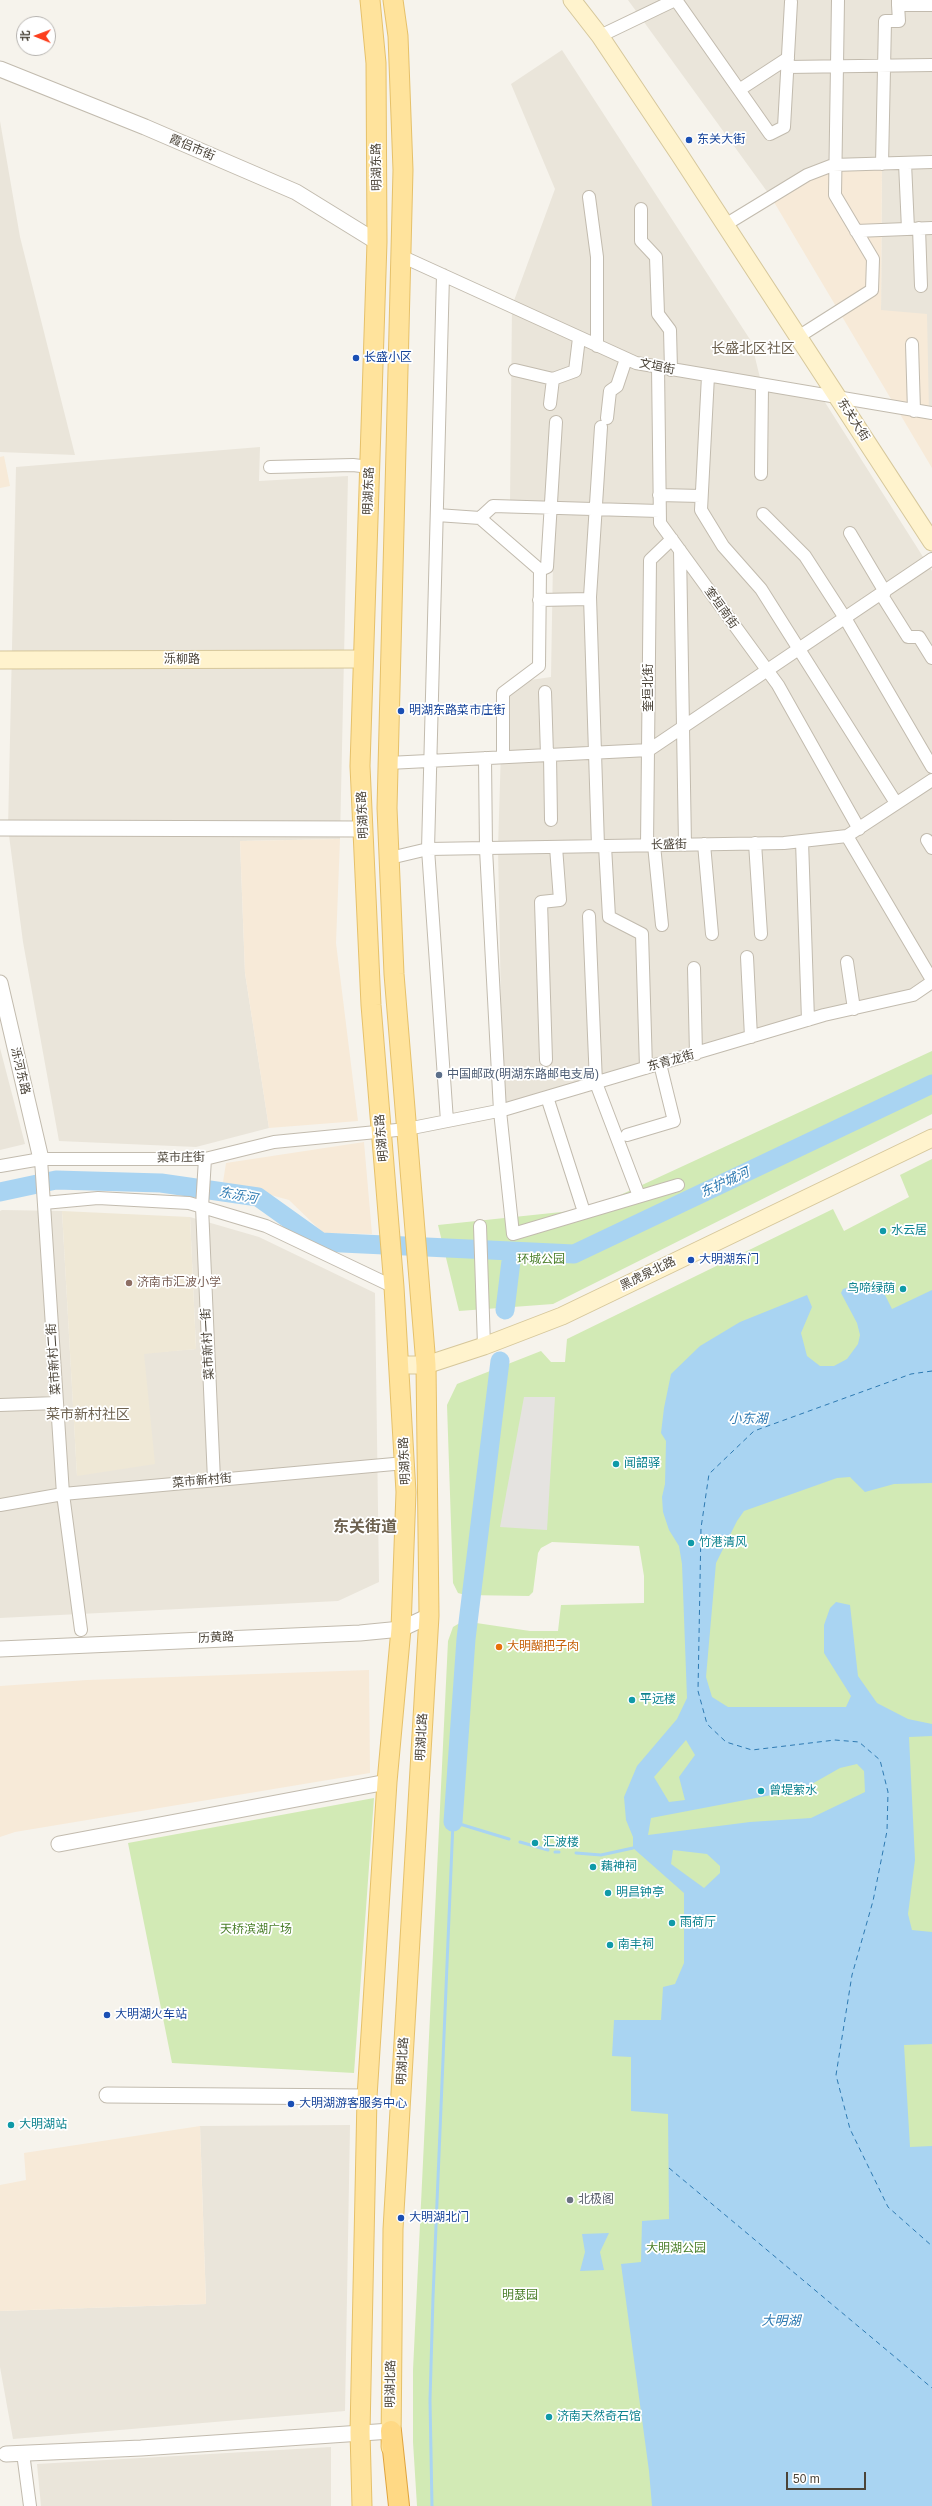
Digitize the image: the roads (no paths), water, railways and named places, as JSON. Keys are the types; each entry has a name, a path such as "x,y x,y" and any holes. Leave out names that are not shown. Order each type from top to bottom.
{"highway":[{"path":"391,2431 399,2506"}],"main road":[{"name":"明湖东路","path":"370,0 376,63 378,242 360,766 371,1005 400,1365 405,1463 406,1492 401,1629"},
{"name":"明湖东路","path":"393,0 398,36 404,170 388,763 390,858 394,974 407,1129 411,1204 420,1287 426,1365 429,1616"},
{"name":"东关大街","path":"572,0 600,36 932,542"},
{"name":"泺柳路","path":"0,660 364,659"},
{"name":"黑虎泉北路","path":"400,1365 426,1365 484,1346 562,1316 932,1138"},
{"name":"明湖北路","path":"390,2506 393,2229 429,1616"},
{"path":"362,2506 360,2432 367,2097 387,1782 401,1629"}],"street":[{"path":"600,36 676,0 770,134 784,127 790,2"},
{"path":"798,337 872,290 873,259 835,196 837,165 838,0"},
{"path":"882,164 885,21 899,21 898,2 932,5"},
{"path":"739,90 787,62 883,66 932,65"},
{"name":"霞侣市街","path":"0,69 145,127 296,192 378,242"},
{"path":"725,225 808,175 837,165 932,162"},
{"path":"905,163 921,286"},
{"path":"589,197 597,257 597,346"},
{"path":"641,209 641,240 656,257 658,314 670,330 671,370"},
{"path":"856,231 932,228"},
{"name":"文垣街","path":"401,256 636,364 840,400 932,413"},
{"path":"443,275 428,849 447,1121"},
{"path":"516,370 553,379 575,371 579,338"},
{"path":"912,344 914,410"},
{"path":"626,359 617,386 610,391 604,422 595,509 590,599 594,752 609,917 642,934 646,1068"},
{"name":"奎垣南街","path":"658,367 660,523 778,685 859,829"},
{"path":"708,376 701,510 723,546 761,589 896,803"},
{"path":"550,404 553,379"},
{"path":"761,474 762,386"},
{"path":"540,570 547,567 556,422"},
{"path":"270,468 353,465 370,467"},
{"path":"659,495 701,496"},
{"path":"480,518 493,506 659,511"},
{"path":"763,514 805,556 845,618 932,767"},
{"path":"436,515 480,518 540,570"},
{"path":"850,534 908,637 920,637 932,658"},
{"name":"奎垣北街","path":"662,925 651,845 649,750 650,560 672,540"},
{"path":"680,550 685,845"},
{"path":"388,763 649,750 932,560"},
{"path":"503,757 503,693 539,666 540,570"},
{"path":"539,600 590,599"},
{"path":"545,692 551,820"},
{"path":"485,758 486,849 500,1111 513,1234 678,1185"},
{"name":"长盛街","path":"390,858 428,849 755,844 847,836 932,780"},
{"path":"0,828 363,829"},
{"path":"847,836 932,981"},
{"path":"802,841 808,1020"},
{"path":"704,844 712,934"},
{"path":"755,844 761,934"},
{"path":"546,1060 541,902 560,900 556,847"},
{"path":"589,916 596,1083 639,1196"},
{"path":"747,957 751,1037"},
{"path":"847,962 854,1009"},
{"path":"694,968 696,1054"},
{"name":"东青龙街","path":"407,1129 500,1111 808,1020 912,995 932,981"},
{"name":"泺河东路","path":"0,983 41,1159"},
{"path":"627,1134 674,1121 660,1064"},
{"path":"547,1097 584,1212"},
{"name":"菜市庄街","path":"0,1166 41,1159 205,1164 274,1142 407,1129"},
{"name":"菜市新村二街","path":"41,1159 63,1494 81,1630"},
{"name":"菜市新村一街","path":"205,1164 202,1204 214,1480"},
{"path":"44,1198 98,1198 202,1204 266,1226 394,1286"},
{"path":"480,1226 484,1346"},
{"path":"0,1405 57,1403"},
{"name":"菜市新村街","path":"0,1505 63,1494 405,1463"},
{"name":"历黄路","path":"0,1649 235,1637 333,1635 401,1629 429,1616"},
{"path":"59,1844 387,1782"},
{"path":"107,2095 367,2097"},
{"path":"6,2454 141,2448 391,2431"},
{"path":"23,2453 30,2506"}],"water":[{"name":"大明湖","path":"849,1287 883,1291 892,1309 932,1290 932,1483 894,1484 865,1492 850,1477 837,1478 744,1511 737,1521 716,1563 706,1677 712,1697 728,1707 846,1707 851,1696 824,1653 824,1625 830,1608 836,1602 850,1605 858,1676 877,1703 908,1719 932,1724 932,1736 909,1737 915,1860 908,1914 912,1930 932,1932 932,2044 904,2045 910,2147 932,2146 932,2506 652,2506 649,2471 621,2264 641,2262 642,2221 669,2219 668,2114 631,2111 631,2057 612,2056 614,2020 661,2020 663,1987 675,1984 684,1963 684,1893 633,1848 633,1837 626,1820 624,1797 637,1766 677,1719 687,1698 682,1564 679,1546 669,1530 663,1512 662,1497 665,1484 666,1441 661,1433 664,1408 671,1374 700,1346 740,1322 807,1295 812,1307 801,1333 807,1356 820,1366 834,1366 847,1359 858,1344 860,1335 857,1323 841,1293 843,1289","holes":["686,1740 695,1755 679,1777 685,1800 669,1802 654,1777","857,1764 864,1771 865,1792 811,1818 750,1822 648,1835 651,1818 803,1789 840,1768","673,1850 707,1854 720,1866 720,1873 704,1888 671,1864"]},
{"path":"609,2233 600,2252 604,2270 580,2271 585,2252 582,2234"}],"waterway":[{"name":"东泺河","path":"0,1192 56,1180 161,1183 258,1197 321,1242 574,1254 932,1084"},
{"path":"505,1310 512,1253"},
{"path":"453,1822 466,1639 500,1361"},
{"path":"432,2506 430,2400 433,2297 453,1822 509,1839"},
{"path":"520,1842 548,1850"},
{"path":"576,1853 601,1855 633,1848"}],"place":[{"name":"东关大街","path":"689,140"},
{"name":"长盛小区","path":"356,358"},
{"name":"明湖东路菜市庄街","path":"401,711"},
{"name":"中国邮政(明湖东路邮电支局)","path":"439,1075"},
{"name":"水云居","path":"883,1231"},
{"name":"大明湖东门","path":"691,1260"},
{"name":"济南市汇波小学","path":"129,1283"},
{"name":"鸟啼绿荫","path":"903,1289"},
{"name":"闻韶驿","path":"616,1464"},
{"name":"竹港清风","path":"691,1543"},
{"name":"大明醐把子肉","path":"499,1647"},
{"name":"平远楼","path":"632,1700"},
{"name":"曾堤萦水","path":"761,1791"},
{"name":"汇波楼","path":"535,1843"},
{"name":"藕神祠","path":"593,1867"},
{"name":"明昌钟亭","path":"608,1893"},
{"name":"雨荷厅","path":"672,1923"},
{"name":"南丰祠","path":"610,1945"},
{"name":"大明湖火车站","path":"107,2015"},
{"name":"大明湖游客服务中心","path":"291,2104"},
{"name":"大明湖站","path":"11,2125"},
{"name":"北极阁","path":"570,2200"},
{"name":"大明湖北门","path":"401,2218"},
{"name":"济南天然奇石馆","path":"549,2417"}],"district":[{"name":"长盛北区社区","path":"753,349"},
{"name":"菜市新村社区","path":"88,1415"},
{"name":"东关街道","path":"365,1528"}],"water label":[{"name":"东护城河","path":"725,1183"},
{"name":"小东湖","path":"748,1419"}],"park label":[{"name":"环城公园","path":"541,1260"},
{"name":"天桥滨湖广场","path":"256,1930"},
{"name":"大明湖公园","path":"676,2249"},
{"name":"明瑟园","path":"520,2296"}]}
